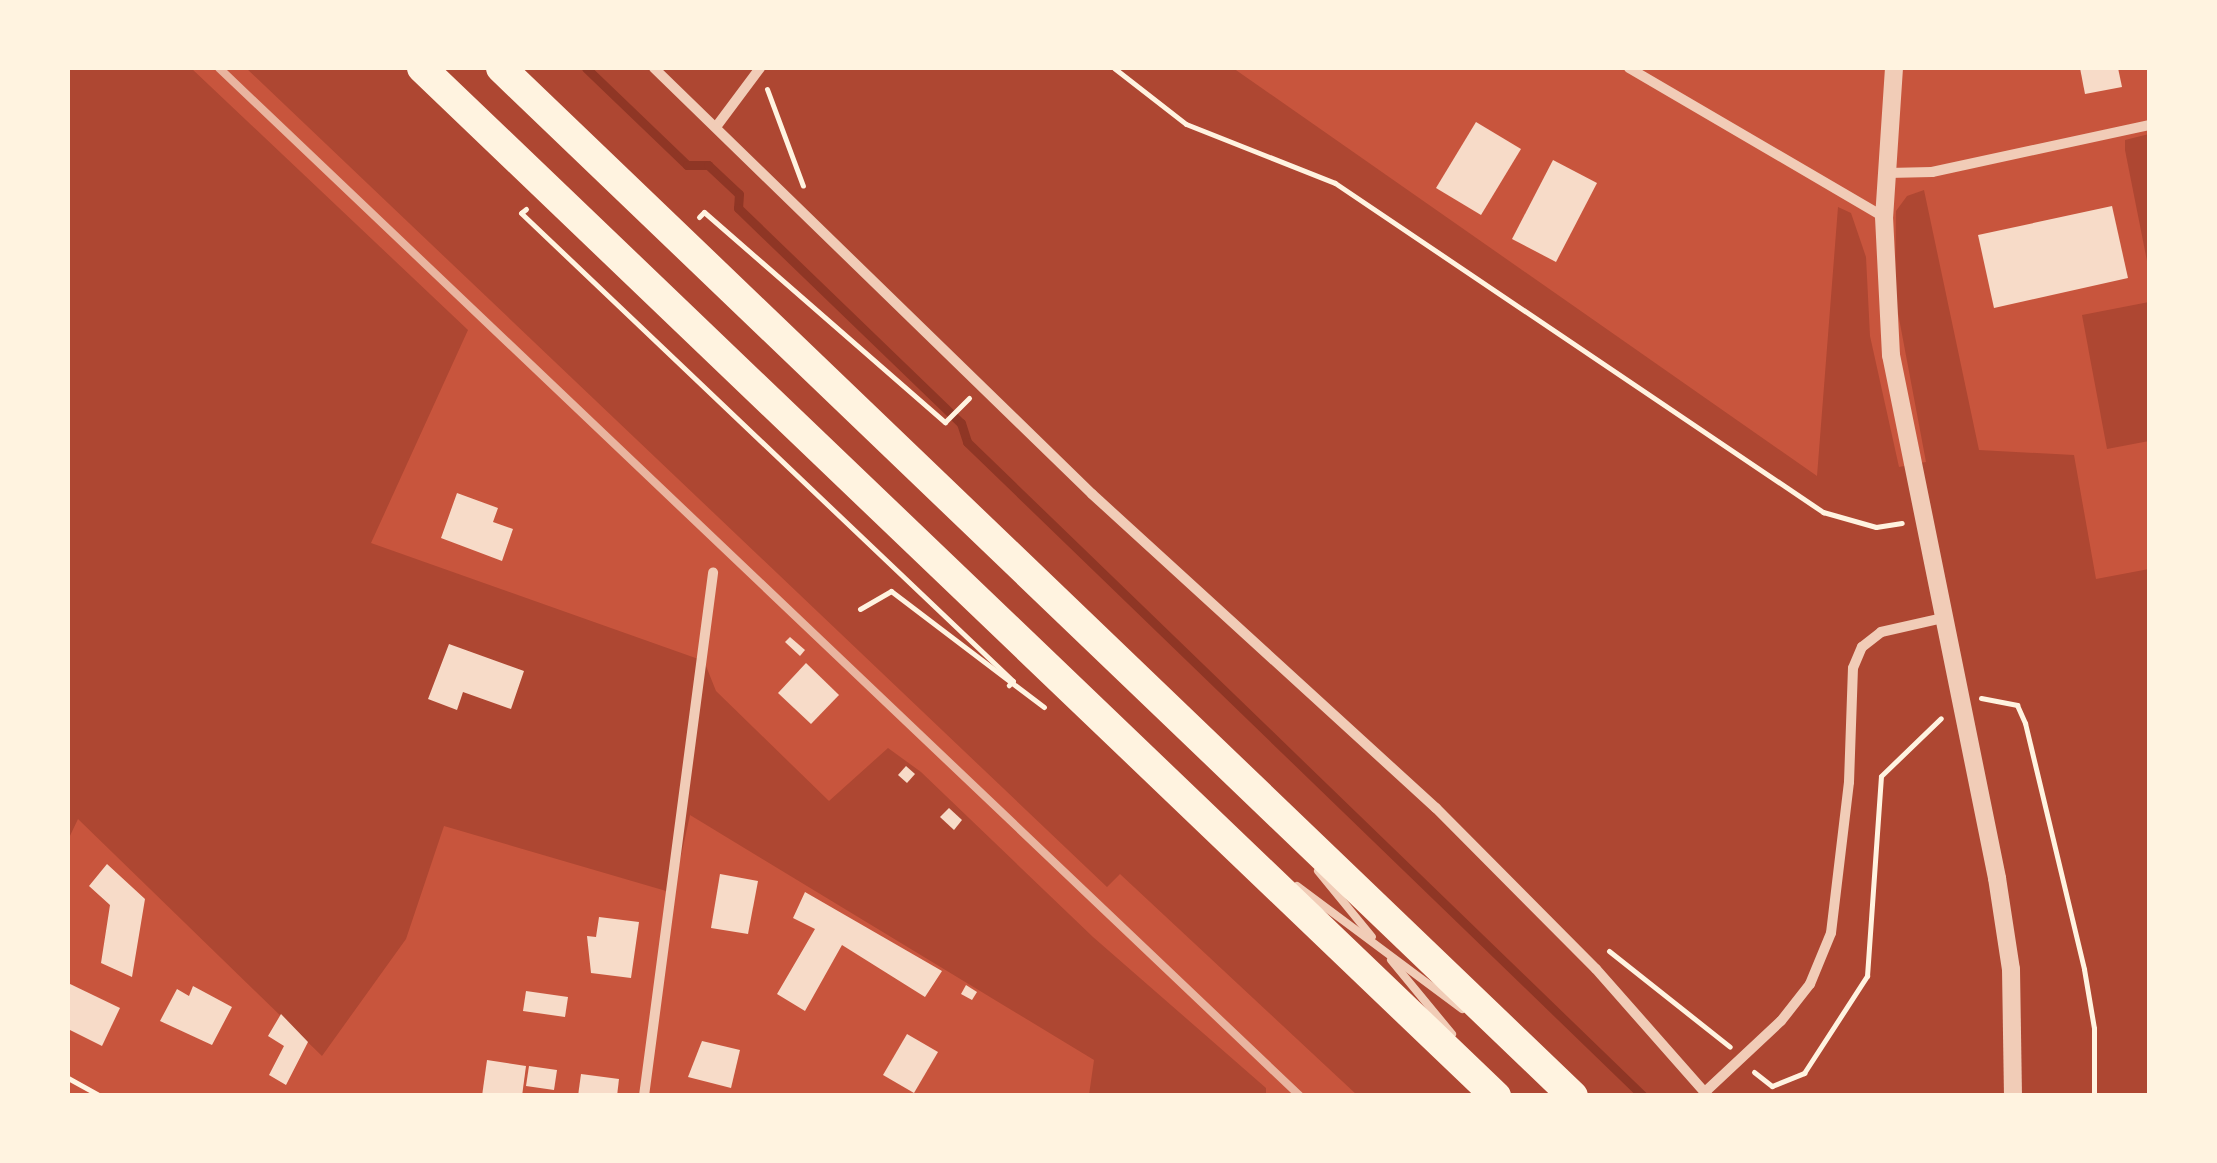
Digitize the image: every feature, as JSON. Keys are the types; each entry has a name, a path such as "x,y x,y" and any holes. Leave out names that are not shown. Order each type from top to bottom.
{"highway":[{"path":"422,68 1499,1096"},
{"path":"500,68 1566,1089"}],"street":[{"path":"654,68 1092,494 1436,808 1596,970 1707,1094 1810,984 1831,933 1849,782 1853,668 1862,646 1882,632 1943,618"},
{"path":"716,128 760,68"},
{"path":"1628,68 1884,217"},
{"path":"1894,68 1884,217 1890,355 2011,969 2012,1096"},
{"path":"1888,173 1932,172 2150,125"},
{"path":"644,1096 713,573"}],"lane":[{"path":"1238,773 1499,1096"},
{"path":"1201,815 1566,1089"}],"path":[{"path":"1114,68 1186,124 1335,183 1823,512 1876,527 1920,521"},
{"path":"772,78 766,88 804,186 816,199"},
{"path":"526,209 521,213 1014,681 1010,684"},
{"path":"698,217 704,212 948,420 956,411"},
{"path":"860,609 887,592 1044,707"},
{"path":"1603,946 1743,1057 1762,1082 1788,1084 1804,1072 1867,976 1881,776 1959,702 2001,700 2018,706 2025,723 2084,969 2094,1028 2094,1096"},
{"path":"68,1078 101,1096"}],"shaded area":[{"path":"68,68 191,68 468,330 371,543 704,661 716,691 829,801 888,748 921,772 1093,937 1266,1088 1266,1095 1089,1095 1094,1060 690,815 673,893 444,826 406,939 322,1056 78,819 68,840"},
{"path":"246,68 1233,68 1817,476 1838,207 1851,213 1866,257 1870,336 1899,467 1926,462 1895,297 1896,211 1907,196 1924,190 1979,450 2074,455 2096,579 2149,569 2149,1095 1357,1095 1120,874 1107,887"},
{"path":"2150,134 2149,271 2125,140"},
{"path":"2149,302 2149,441 2107,449 2082,315"}],"building":[{"path":"2080,68 2118,68 2122,87 2085,94"},
{"path":"1476,122 1521,149 1481,215 1436,188"},
{"path":"1553,160 1597,183 1556,262 1512,239"},
{"path":"2112,206 2128,278 1994,308 1978,235"},
{"path":"457,493 498,508 493,522 513,529 502,561 441,538"},
{"path":"790,637 805,650 800,656 785,642"},
{"path":"449,644 524,671 511,709 463,692 457,710 428,699"},
{"path":"806,663 839,695 811,724 778,693"},
{"path":"906,766 915,774 907,783 898,775"},
{"path":"949,808 962,820 954,830 940,817"},
{"path":"107,864 145,899 132,977 101,963 110,905 89,886"},
{"path":"720,874 758,881 748,934 711,928"},
{"path":"805,892 942,971 925,997 842,945 805,1011 777,994 815,929 793,918"},
{"path":"599,917 639,922 631,978 591,973 587,936 596,937"},
{"path":"68,983 120,1008 102,1046 68,1029"},
{"path":"966,985 977,992 972,1000 961,994"},
{"path":"193,986 232,1007 212,1045 160,1021 177,989 189,996"},
{"path":"526,991 568,997 565,1017 523,1011"},
{"path":"281,1014 308,1042 286,1085 269,1075 284,1046 268,1036"},
{"path":"907,1034 938,1052 914,1093 883,1075"},
{"path":"702,1041 740,1050 731,1088 688,1077"},
{"path":"487,1060 526,1066 522,1096 482,1096"},
{"path":"529,1066 557,1070 554,1090 526,1086"},
{"path":"581,1074 619,1079 617,1096 578,1096"}],"waterway":[{"path":"586,68 687,165 708,165 739,194 738,208 961,423 967,442 1643,1096"}],"railway":[{"path":"219,68 1300,1096"}]}
